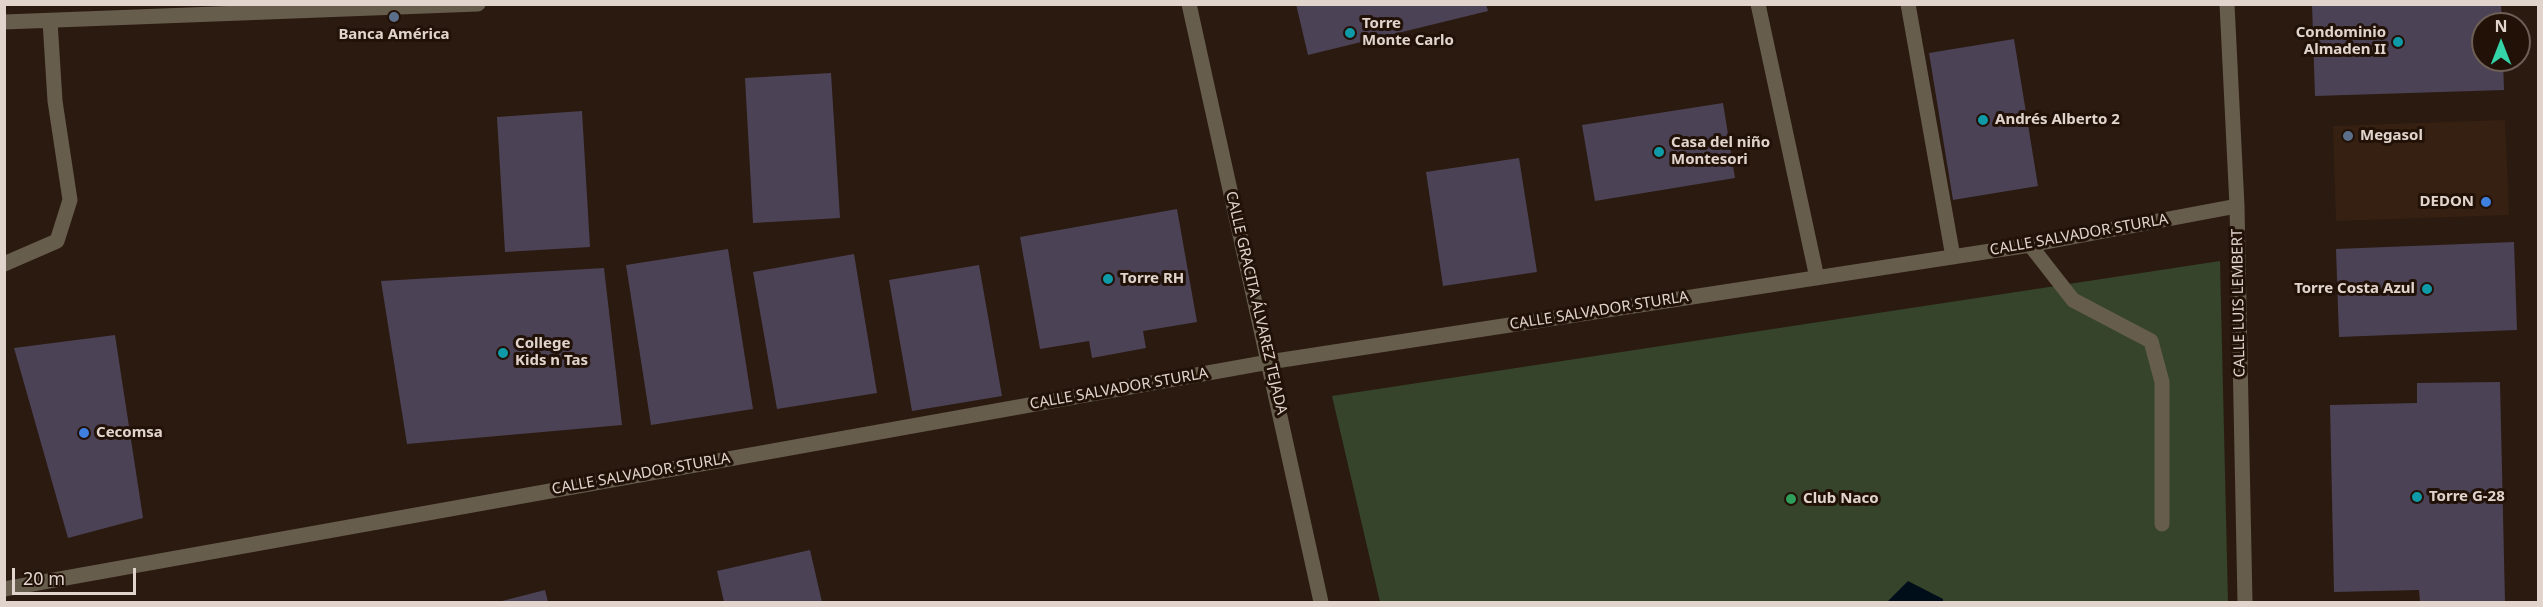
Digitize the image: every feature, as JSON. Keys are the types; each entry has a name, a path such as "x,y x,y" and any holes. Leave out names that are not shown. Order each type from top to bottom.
{"street":[{"path":"4,22 214,10 478,4"},
{"name":"CALLE GRACITA ÁLVAREZ TEJADA","path":"1189,4 1321,603"},
{"path":"1758,4 1817,278"},
{"path":"1908,4 1953,257"},
{"name":"CALLE LUIS LEMBERT","path":"2227,4 2237,206 2245,603"},
{"path":"4,264 57,241 70,200 55,101 50,21"},
{"name":"CALLE SALVADOR STURLA","path":"4,588 1269,362 2030,245 2237,206"},
{"path":"2030,245 2073,300 2151,341 2162,382 2162,524"}],"shaded area":[{"path":"2505,120 2509,215 2336,221 2333,126"}],"green space":[{"name":"Club Naco","path":"2220,261 2228,602 1380,602 1332,396"}],"water":[{"path":"1908,581 1943,599 1943,602 1887,602"}],"building":[{"name":"Torre Monte Carlo","path":"1296,4 1486,4 1488,11 1308,55"},
{"name":"Condominio Almaden II","path":"2312,4 2501,4 2501,12 2471,12 2471,72 2503,72 2504,90 2315,96"},
{"name":"Andrés Alberto 2","path":"2014,39 2038,186 1953,200 1929,53"},
{"path":"831,73 840,218 753,223 745,78"},
{"name":"Casa del niño Montesori","path":"1723,103 1735,178 1595,201 1582,125"},
{"path":"582,111 590,247 505,252 497,117"},
{"path":"1519,158 1537,272 1443,286 1426,172"},
{"name":"Torre RH","path":"1177,209 1197,322 1143,331 1146,348 1092,358 1089,341 1040,349 1020,237"},
{"name":"Torre Costa Azul","path":"2514,242 2517,330 2339,337 2336,249"},
{"path":"728,249 753,409 651,425 626,265"},
{"path":"854,254 877,393 777,409 753,272"},
{"path":"979,265 1002,396 912,411 889,280"},
{"name":"College Kids n Tas","path":"604,268 622,425 407,444 381,281"},
{"name":"Cecomsa","path":"115,335 143,518 68,538 14,348"},
{"name":"Torre G-28","path":"2500,382 2505,602 2420,602 2419,590 2334,592 2330,405 2417,403 2417,383"},
{"path":"810,550 822,602 724,602 717,571"},
{"path":"545,590 548,602 498,602"}],"place":[{"name":"Banca América","path":"394,17"},
{"name":"Torre Monte Carlo","path":"1350,33"},
{"name":"Condominio Almaden II","path":"2398,42"},
{"name":"Andrés Alberto 2","path":"1983,120"},
{"name":"Megasol","path":"2348,136"},
{"name":"Casa del niño Montesori","path":"1659,152"},
{"name":"DEDON","path":"2486,202"},
{"name":"Torre RH","path":"1108,279"},
{"name":"Torre Costa Azul","path":"2427,289"},
{"name":"College Kids n Tas","path":"503,353"},
{"name":"Cecomsa","path":"84,433"},
{"name":"Torre G-28","path":"2417,497"},
{"name":"Club Naco","path":"1791,499"}]}
